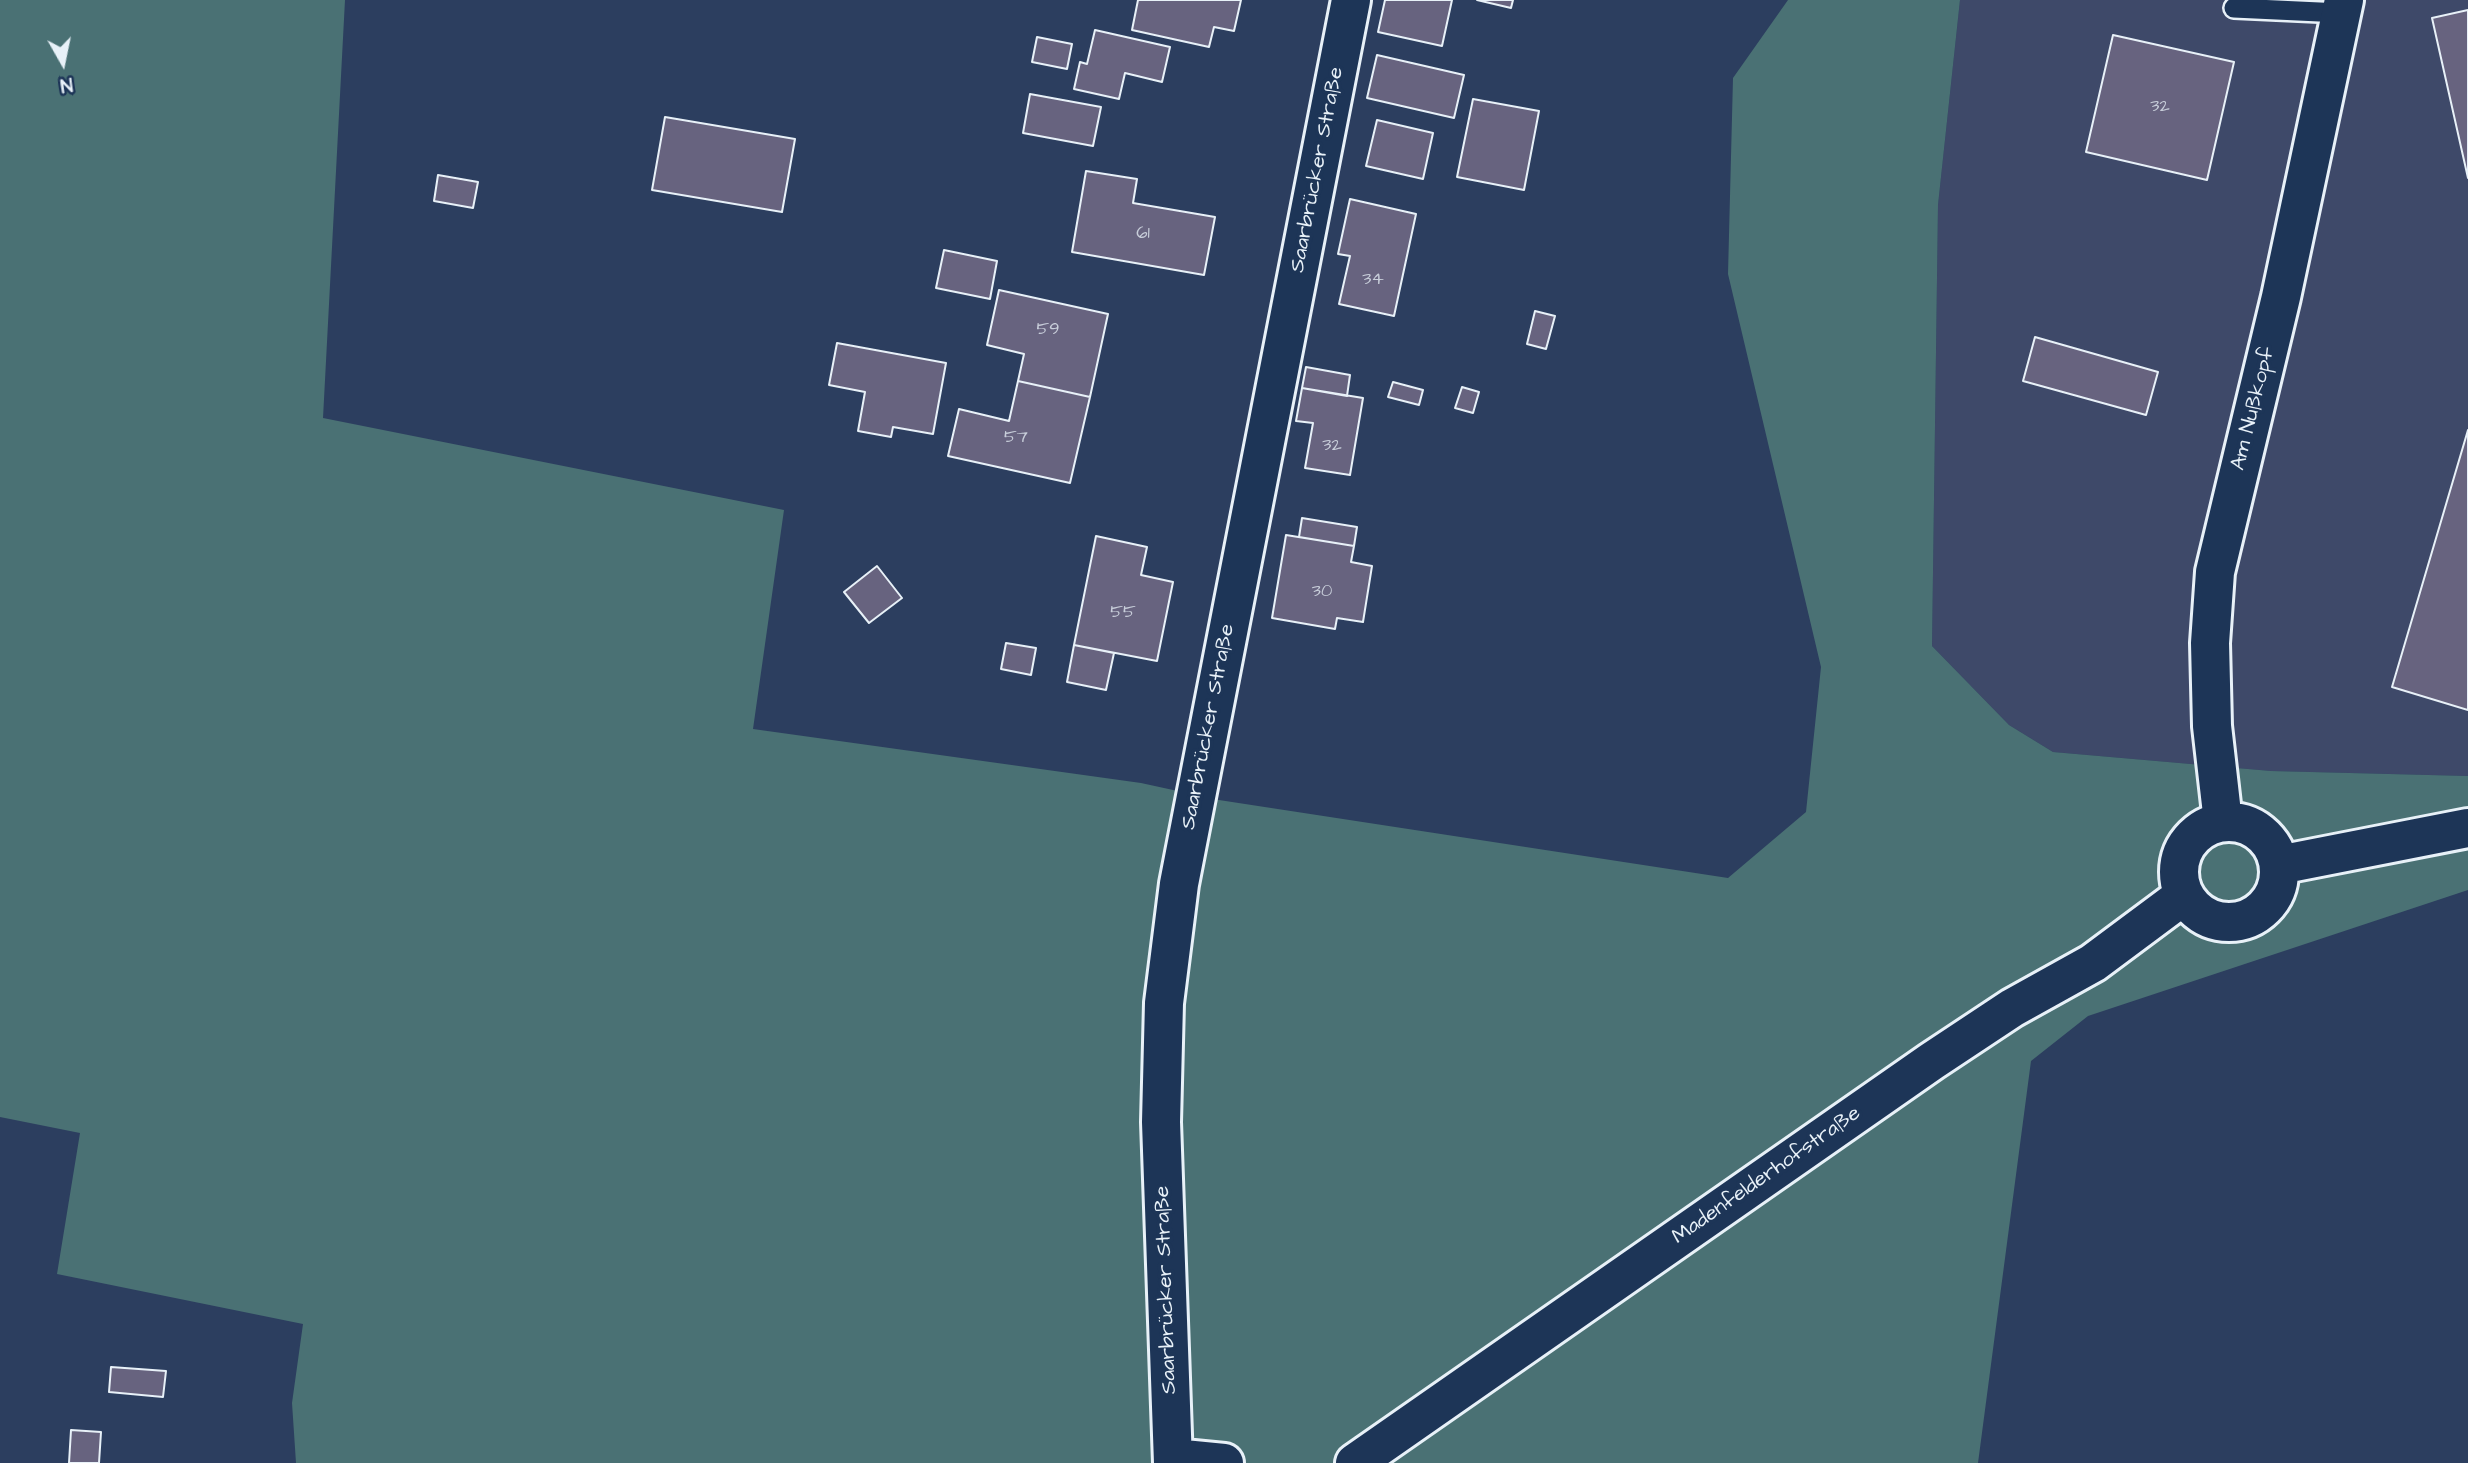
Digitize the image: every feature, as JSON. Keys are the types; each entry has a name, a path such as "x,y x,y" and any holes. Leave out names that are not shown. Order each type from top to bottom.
{"street":[{"name":"Saarbrücker Straße","path":"1173,1460 1161,1122 1165,990 1179,884 1351,0"},
{"name":"Am Nußkopf","path":"2223,822 2212,712 2210,643 2215,572 2281,297 2343,7"},
{"path":"2223,822 2242,823 2260,832 2272,846 2279,865 2277,888 2265,908 2245,920 2221,922 2199,913 2183,896 2178,877 2180,857 2189,840 2204,828 2223,822"},
{"path":"2279,865 2468,828"},
{"name":"Madenfelderhofstraße","path":"1355,1463 1932,1061 2012,1007 2093,963 2183,896"},
{"path":"1173,1460 1224,1463"}],"lane":[{"path":"2234,8 2343,7"}],"shaded area":[{"path":"1960,0 2468,0 2468,776 2271,771 2053,752 2009,725 1932,646 1938,205"}],"green space":[{"path":"0,0 345,0 323,418 784,510 753,729 1141,783 1219,800 1728,878 1806,812 1821,667 1728,274 1733,78 1788,0 1960,0 1938,205 1932,646 2009,725 2053,752 2271,771 2468,776 2468,890 2088,1016 2031,1061 1978,1463 296,1463 292,1403 303,1324 57,1274 80,1133 0,1117"}],"building":[{"path":"1138,0 1241,0 1234,31 1214,27 1209,47 1132,30"},
{"path":"1385,0 1452,0 1442,46 1378,32"},
{"path":"1477,0 1513,0 1511,8"},
{"path":"2468,10 2468,178 2432,18"},
{"path":"1095,30 1170,47 1162,82 1125,73 1119,99 1074,89 1080,62 1087,64"},
{"path":"2113,35 2234,62 2207,180 2086,152"},
{"path":"1037,37 1072,44 1067,69 1032,62"},
{"path":"1377,55 1464,75 1454,118 1367,98"},
{"path":"1030,94 1101,107 1093,146 1023,133"},
{"path":"1473,99 1539,111 1524,190 1457,177"},
{"path":"665,117 795,139 782,212 652,190"},
{"path":"1377,120 1433,133 1423,179 1366,166"},
{"path":"1086,171 1137,179 1133,203 1215,217 1204,275 1072,252"},
{"path":"438,175 478,182 473,208 434,201"},
{"path":"1350,199 1416,214 1394,316 1339,304 1350,256 1338,254"},
{"path":"944,250 997,261 990,299 936,288"},
{"path":"999,290 1108,314 1090,397 1018,381 1024,354 987,345"},
{"path":"1535,311 1555,316 1546,349 1527,344"},
{"path":"2035,337 2158,372 2146,415 2023,381"},
{"path":"837,343 946,363 933,434 893,427 891,437 858,431 865,392 829,385"},
{"path":"1306,367 1350,375 1347,396 1302,388"},
{"path":"1018,381 1090,397 1070,483 948,456 959,409 1009,421"},
{"path":"1393,382 1423,390 1419,405 1388,397"},
{"path":"1462,387 1479,392 1473,413 1455,408"},
{"path":"1302,388 1363,398 1350,475 1305,468 1313,423 1296,421"},
{"path":"2468,430 2468,710 2392,687"},
{"path":"1302,518 1357,527 1354,546 1299,537"},
{"path":"1286,535 1354,546 1351,562 1372,566 1363,622 1337,618 1335,629 1272,618"},
{"path":"1096,536 1147,547 1141,575 1173,582 1157,661 1074,645"},
{"path":"877,566 902,598 869,623 844,592"},
{"path":"1006,643 1036,648 1031,675 1001,669"},
{"path":"1074,645 1114,653 1106,690 1067,682"},
{"path":"111,1367 166,1371 163,1397 109,1392"},
{"path":"71,1430 101,1432 99,1463 69,1463"}]}
